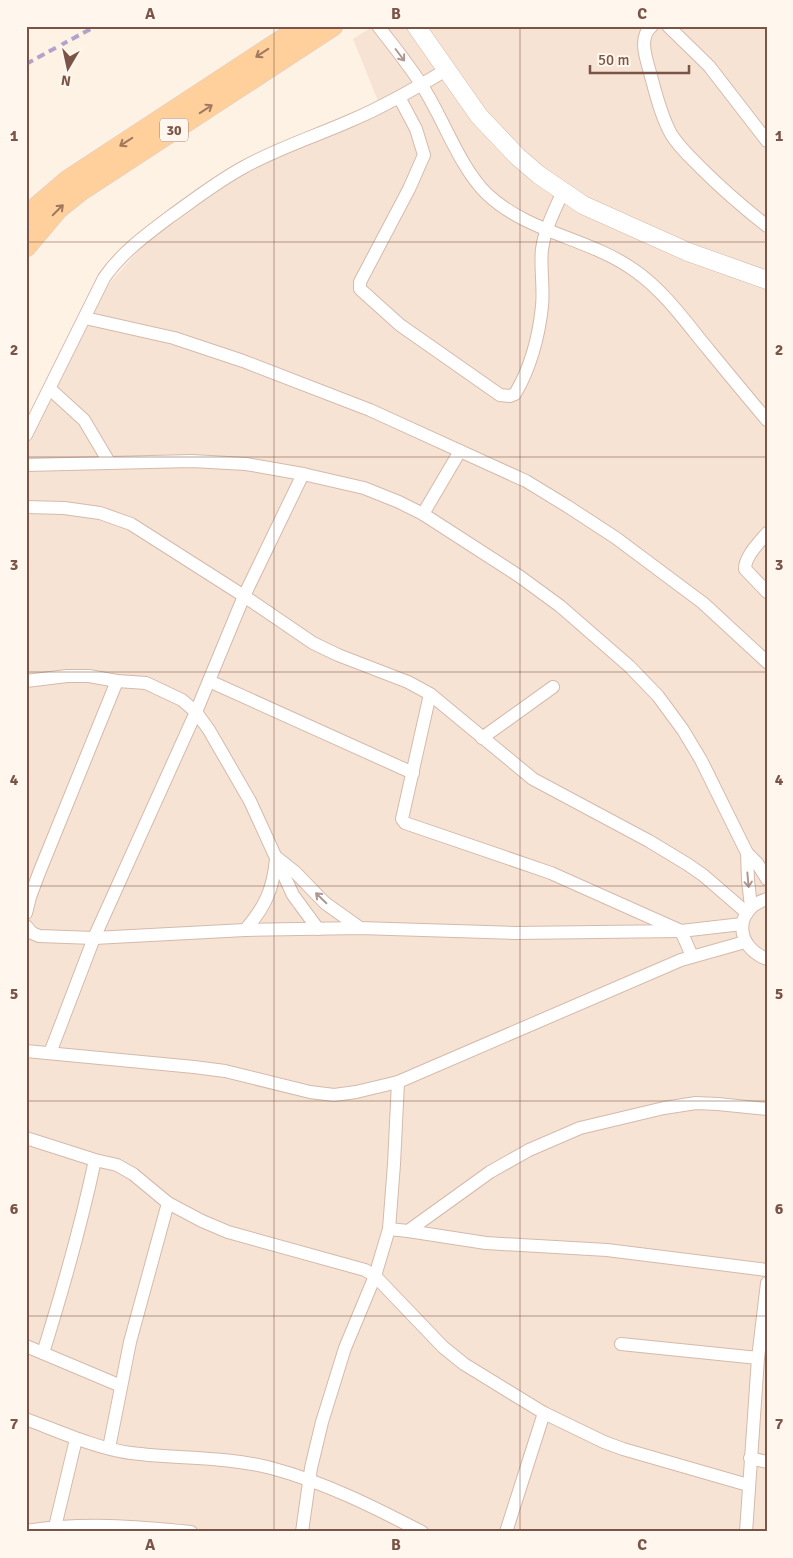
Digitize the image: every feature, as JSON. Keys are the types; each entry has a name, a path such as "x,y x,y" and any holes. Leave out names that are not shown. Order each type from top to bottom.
{"main road":[{"name":"30","path":"26,216 68,180 303,26"},
{"name":"30","path":"26,247 58,209 79,192 333,26"}],"street":[{"path":"378,26 422,84 472,175 486,194 524,220 610,255 634,270 654,286 767,420"},
{"path":"416,26 479,116 497,137 532,169 583,205 672,245 767,280"},
{"path":"652,26 645,35 644,48 656,92 671,133 683,150 703,170 739,204 767,226"},
{"path":"668,26 709,66 767,141"},
{"path":"26,436 104,278 111,268 134,246 203,193 244,167 278,150 352,120 399,97 446,70"},
{"path":"399,97 416,129 424,155 360,282 360,289 400,325 500,395 510,396 516,394 528,366 538,332 542,306 542,248 546,228 563,191"},
{"path":"84,318 174,338 243,361 370,410 526,481 608,533 703,603 767,662"},
{"path":"50,388 84,420 109,462"},
{"path":"424,514 460,451"},
{"path":"26,465 109,462 221,462 266,467 364,488 424,514 560,606 629,666 658,696 683,730 701,760 747,853 757,863 767,879"},
{"path":"50,1053 94,938 196,712 244,596 303,474"},
{"path":"27,510 82,510 100,512 131,524 244,596 313,643 338,655 408,682 430,694 533,779 649,841 687,864 703,875 747,914"},
{"path":"767,533 748,558 745,563 745,569 767,592"},
{"path":"26,681 67,676 89,676 117,681 146,683 182,700 196,712 209,730 250,801 293,895 318,929"},
{"path":"26,912 39,873 117,681"},
{"path":"209,681 413,774"},
{"path":"482,738 553,687"},
{"path":"430,694 402,819 407,825 551,873 681,931 692,956"},
{"path":"747,853 747,914 742,933 750,950 758,956 767,959"},
{"path":"276,857 295,872 326,903 360,928"},
{"path":"245,930 258,914 268,897 274,877 276,857"},
{"path":"26,926 32,934 39,936 94,938 245,930 360,928 515,933 681,931 747,914 759,902 767,899"},
{"path":"26,1051 225,1071 310,1092 334,1095 356,1092 398,1082 692,956 745,942"},
{"path":"302,1532 312,1468 332,1387 345,1348 375,1276 389,1229 398,1082"},
{"path":"408,1230 490,1172 529,1150 580,1128 664,1108 696,1103 767,1110"},
{"path":"26,1138 116,1165 133,1174 168,1203 228,1232 352,1266 375,1276 443,1347 464,1364 544,1413 597,1439 623,1449 748,1485"},
{"path":"43,1353 70,1265 95,1160"},
{"path":"109,1448 130,1342 168,1203"},
{"path":"389,1229 408,1230 486,1243 607,1250 767,1270"},
{"path":"746,1532 758,1358 767,1283"},
{"path":"621,1344 758,1358"},
{"path":"26,1346 121,1386"},
{"path":"506,1532 544,1413"},
{"path":"26,1419 76,1439 129,1453 256,1465 311,1480 422,1532"},
{"path":"55,1527 76,1439"},
{"path":"750,1458 767,1462"},
{"path":"26,1531 55,1527 119,1526 191,1532"}],"shaded area":[{"path":"373,26 767,26 767,1532 26,1532 26,430 88,308 171,213 274,148 378,101 353,39"}],"railway":[{"path":"26,64 96,26"}]}
